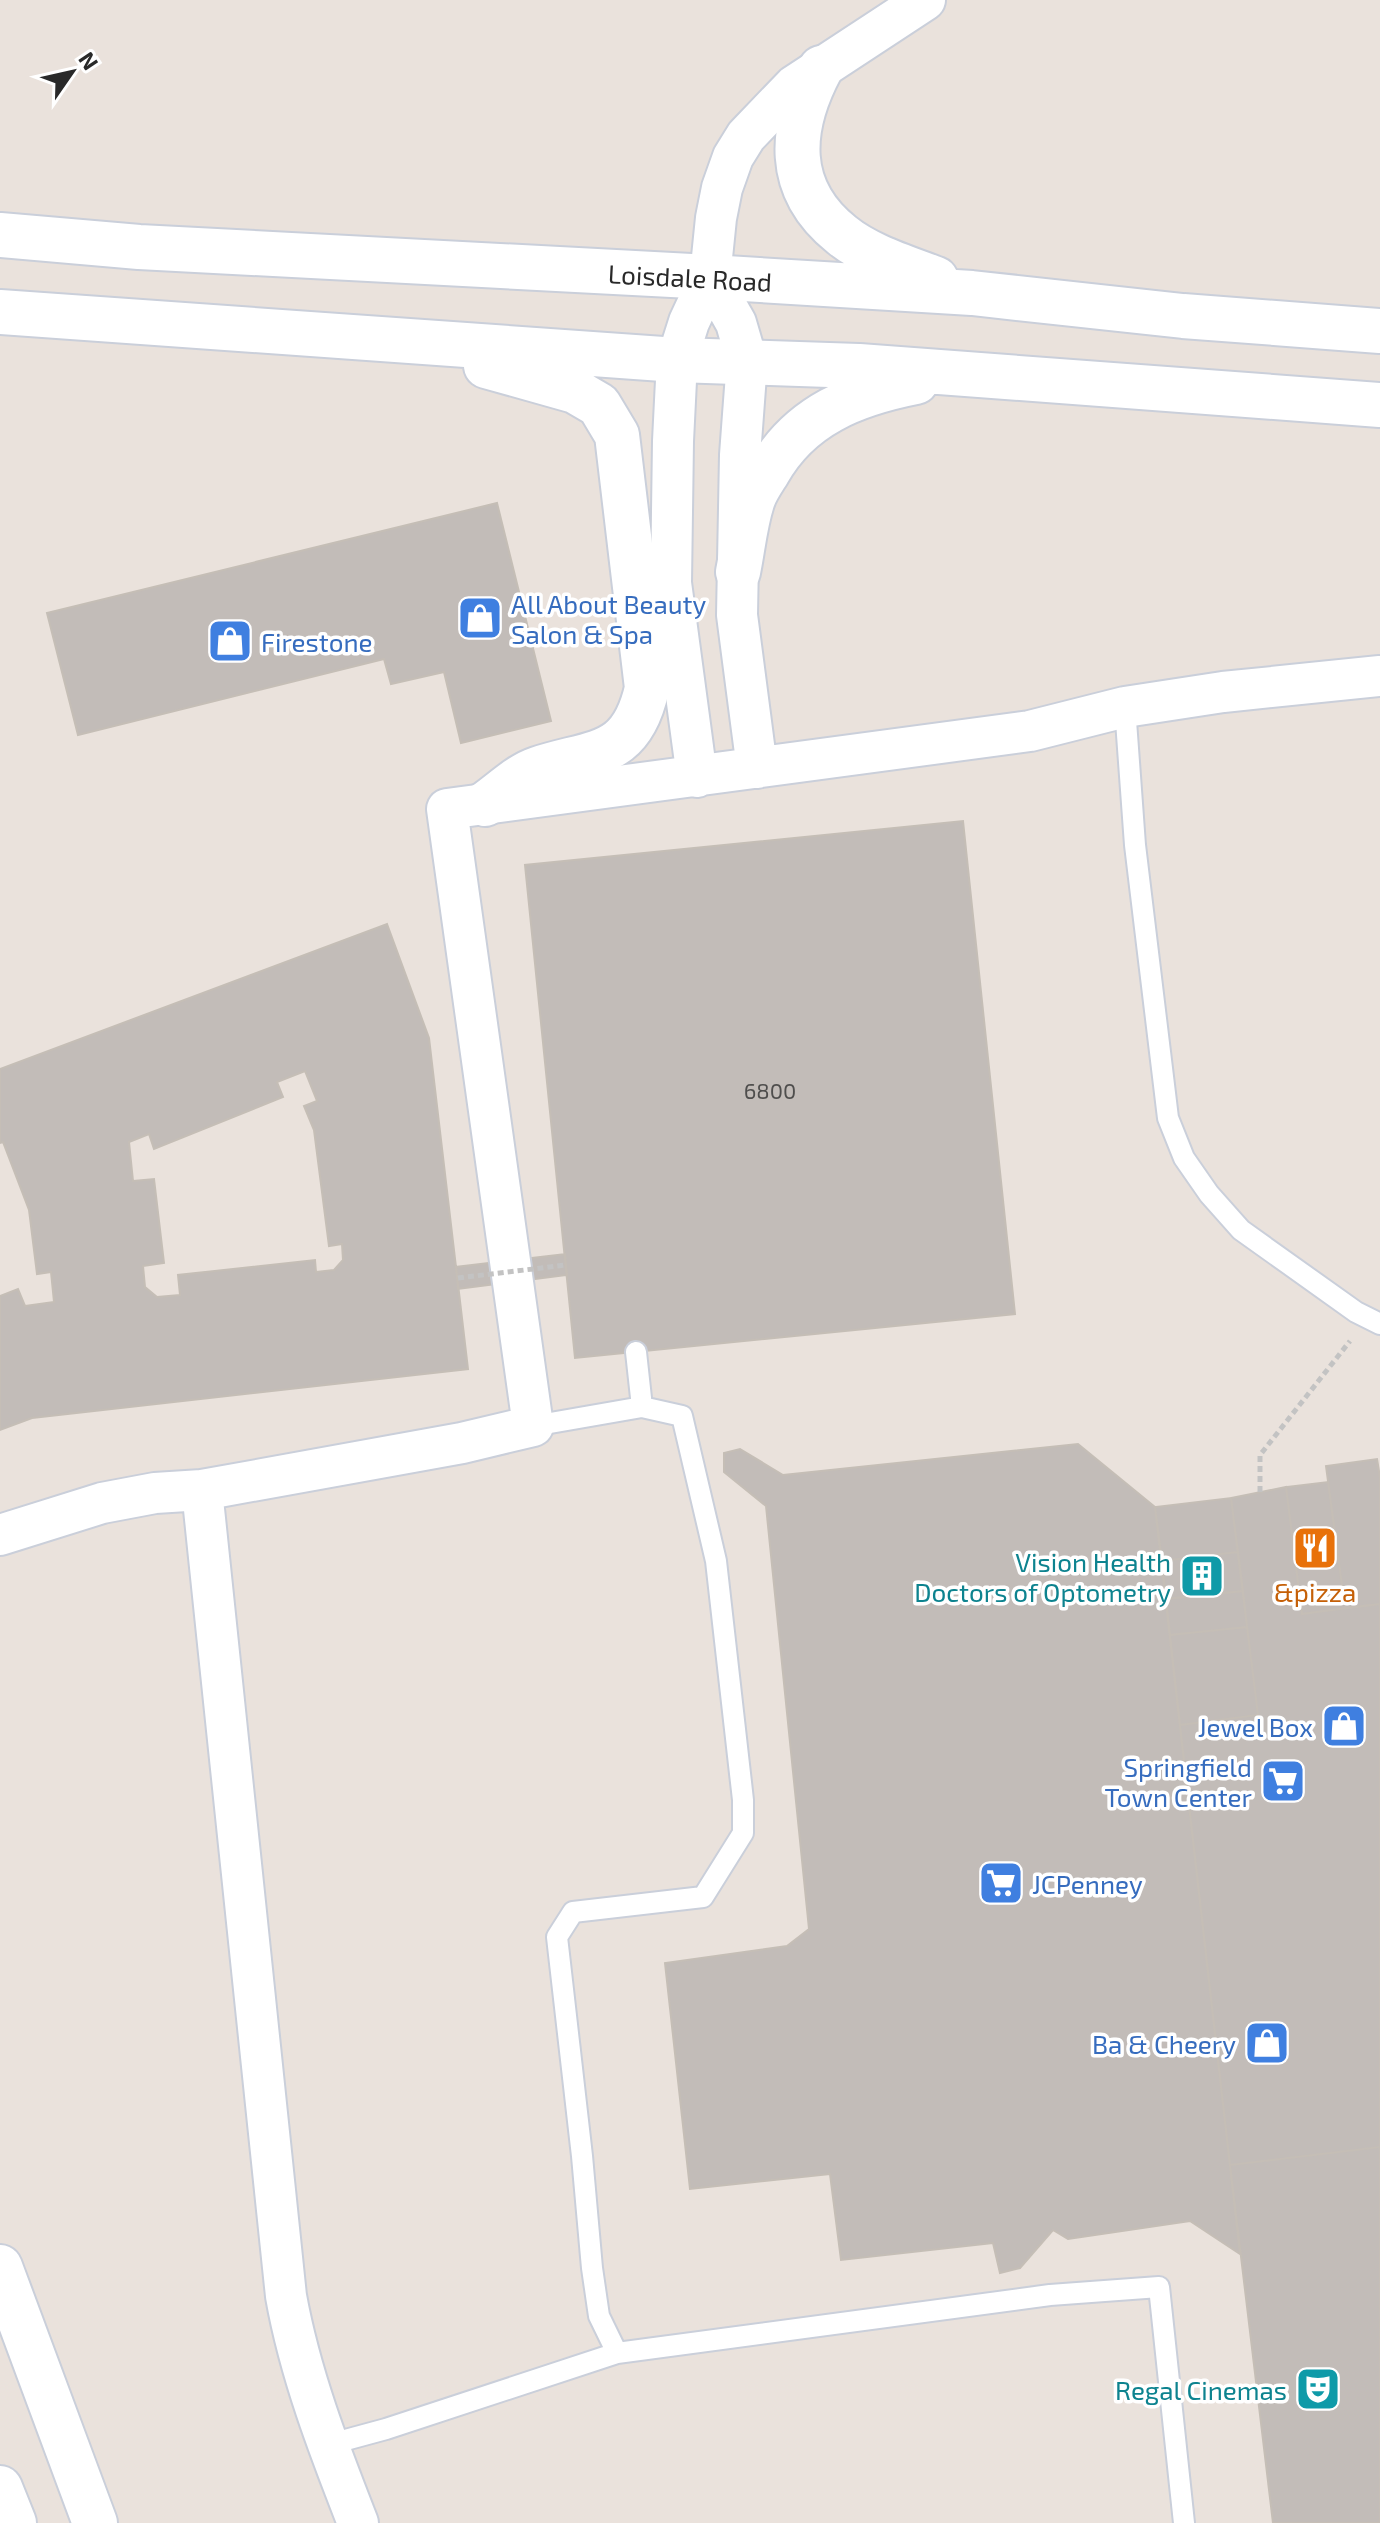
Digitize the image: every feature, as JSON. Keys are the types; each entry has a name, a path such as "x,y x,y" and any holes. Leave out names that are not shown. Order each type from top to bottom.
{"main road":[{"path":"821,68 806,97 797,156 804,185 819,213 843,236 876,255 972,293"},
{"name":"Loisdale Road","path":"0,235 139,247 972,293 1183,316 1380,331"},
{"path":"0,312 677,360 747,361 962,374 1380,405"},
{"path":"351,337 497,368 575,391 599,405 617,435 647,688 641,715 624,740 583,758 533,770 485,804"},
{"path":"738,572 753,498 775,460 795,434 820,414 859,396 962,374"},
{"path":"0,2267 95,2523"},
{"path":"0,2488 14,2523"}],"street":[{"path":"697,777 671,583 677,360 689,322 710,277 716,218 733,157 746,136 794,86 906,6"},
{"path":"710,277 736,323 747,361 740,455 737,615 757,768"},
{"path":"0,1535 102,1503 155,1493 202,1490 462,1443 533,1426 447,809 1030,731 1125,707 1223,692 1380,676"},
{"path":"202,1490 286,2296 293,2331 327,2445 358,2523"}],"lane":[{"path":"1125,707 1135,845 1168,1118 1173,1131 1184,1158 1200,1182 1241,1230 1373,1321"},
{"path":"636,1352 642,1407"},
{"path":"533,1426 642,1407 682,1416 718,1576 741,1785 743,1833 703,1897 573,1912 557,1937 592,2268 599,2316 617,2353"},
{"path":"327,2445 400,2425 617,2353 1050,2295 1159,2287 1184,2523"}],"path":[{"path":"458,1278 566,1265"},
{"path":"1260,1492 1260,1455 1373,1321"}],"building":[{"path":"497,503 551,721 461,743 444,672 391,684 384,659 78,735 47,613"},
{"path":"963,821 1015,1314 575,1358 525,865"},
{"path":"387,924 429,1038 468,1369 32,1418 0,1430 0,1296 18,1289 25,1306 54,1302 51,1272 37,1274 29,1210 3,1142 0,1143 0,1069","holes":["305,1071 317,1101 304,1106 314,1130 329,1246 342,1244 343,1260 334,1270 316,1272 315,1260 178,1275 180,1295 157,1297 145,1287 143,1266 164,1263 154,1179 133,1181 129,1142 149,1134 154,1149 283,1097 277,1082"]},
{"path":"565,1254 567,1275 458,1289 456,1267"},
{"name":"JCPenney","path":"1078,1444 1155,1507 1240,2254 1190,2221 1068,2239 1053,2230 1020,2268 1000,2273 993,2243 841,2260 830,2174 690,2189 665,1963 787,1946 809,1929 766,1506 724,1472 724,1453 740,1449 783,1475"},
{"path":"1377,1459 1380,1477 1380,1604 1345,1608 1326,1466"},
{"name":"&pizza","path":"1328,1482 1345,1608 1302,1614 1286,1487"},
{"name":"Springfield Town Center","path":"1286,1487 1302,1614 1380,1604 1380,2147 1230,2165 1180,1725 1258,1715 1231,1498"},
{"path":"1231,1498 1238,1552 1162,1561 1155,1507"},
{"name":"Vision Health Doctors of Optometry","path":"1238,1552 1243,1591 1166,1599 1162,1561"},
{"path":"1243,1591 1247,1627 1170,1635 1166,1599"},
{"path":"1247,1627 1258,1715 1180,1725 1170,1635"},
{"name":"Regal Cinemas","path":"1380,2147 1380,2523 1273,2523 1230,2165"}],"place":[{"name":"All About Beauty Salon & Spa","path":"480,618"},
{"name":"Firestone","path":"230,641"},
{"name":"&pizza","path":"1315,1548"},
{"name":"Vision Health Doctors of Optometry","path":"1202,1576"},
{"name":"Jewel Box","path":"1344,1726"},
{"name":"Springfield Town Center","path":"1283,1781"},
{"name":"JCPenney","path":"1001,1883"},
{"name":"Ba & Cheery","path":"1267,2043"},
{"name":"Regal Cinemas","path":"1318,2389"}]}
